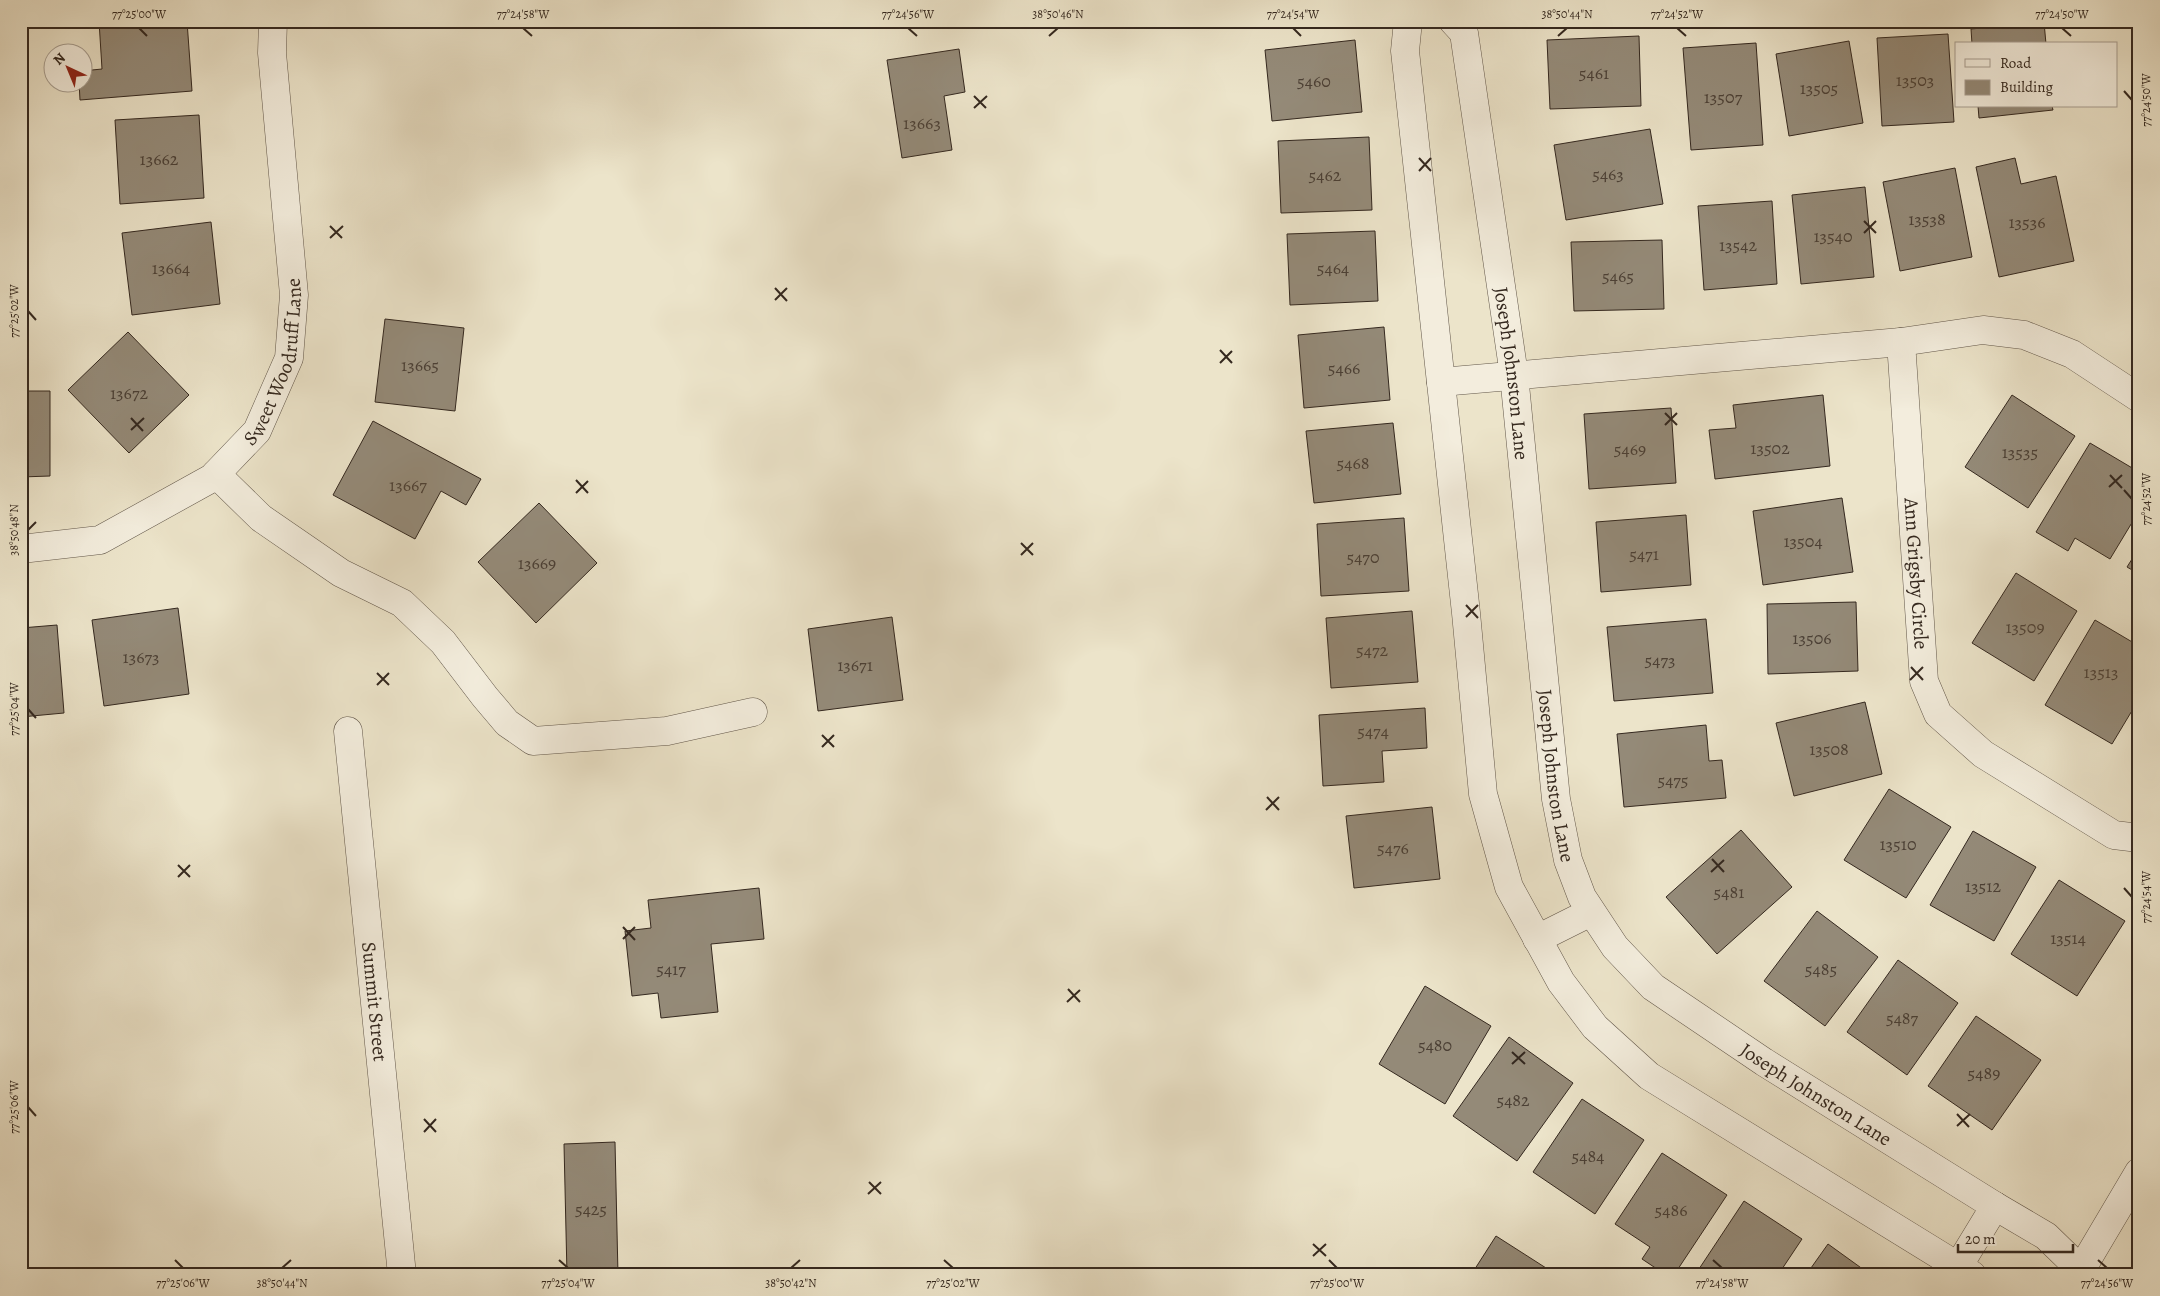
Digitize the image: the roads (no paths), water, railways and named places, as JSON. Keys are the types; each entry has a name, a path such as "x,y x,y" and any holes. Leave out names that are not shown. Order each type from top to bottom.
{"street":[{"name":"Sweet Woodruff Lane","path":"21,548 100,540 216,474 257,431 288,358 294,295 272,53 273,21"},
{"path":"1408,21 1405,51 1483,794 1509,887 1561,982 1595,1027 1649,1076 1961,1272 1995,1206"},
{"name":"Joseph Johnston Lane","path":"1453,21 1464,33 1514,375 1556,799 1568,860 1582,897 1615,947 1653,987 1764,1062 2046,1236 2079,1274"},
{"path":"1441,382 1901,342 1983,330 2024,335 2072,354 2139,398"},
{"name":"Ann Grigsby Circle","path":"1901,342 1924,681 1938,714 1991,759 2114,835 2139,838"},
{"path":"216,474 262,518 341,573 402,603 443,642 484,697 507,723 533,741 667,731 753,712"},
{"name":"Summit Street","path":"348,730 402,1275"},
{"path":"1538,939 1591,912"},
{"path":"2079,1274 2139,1172"}]}
